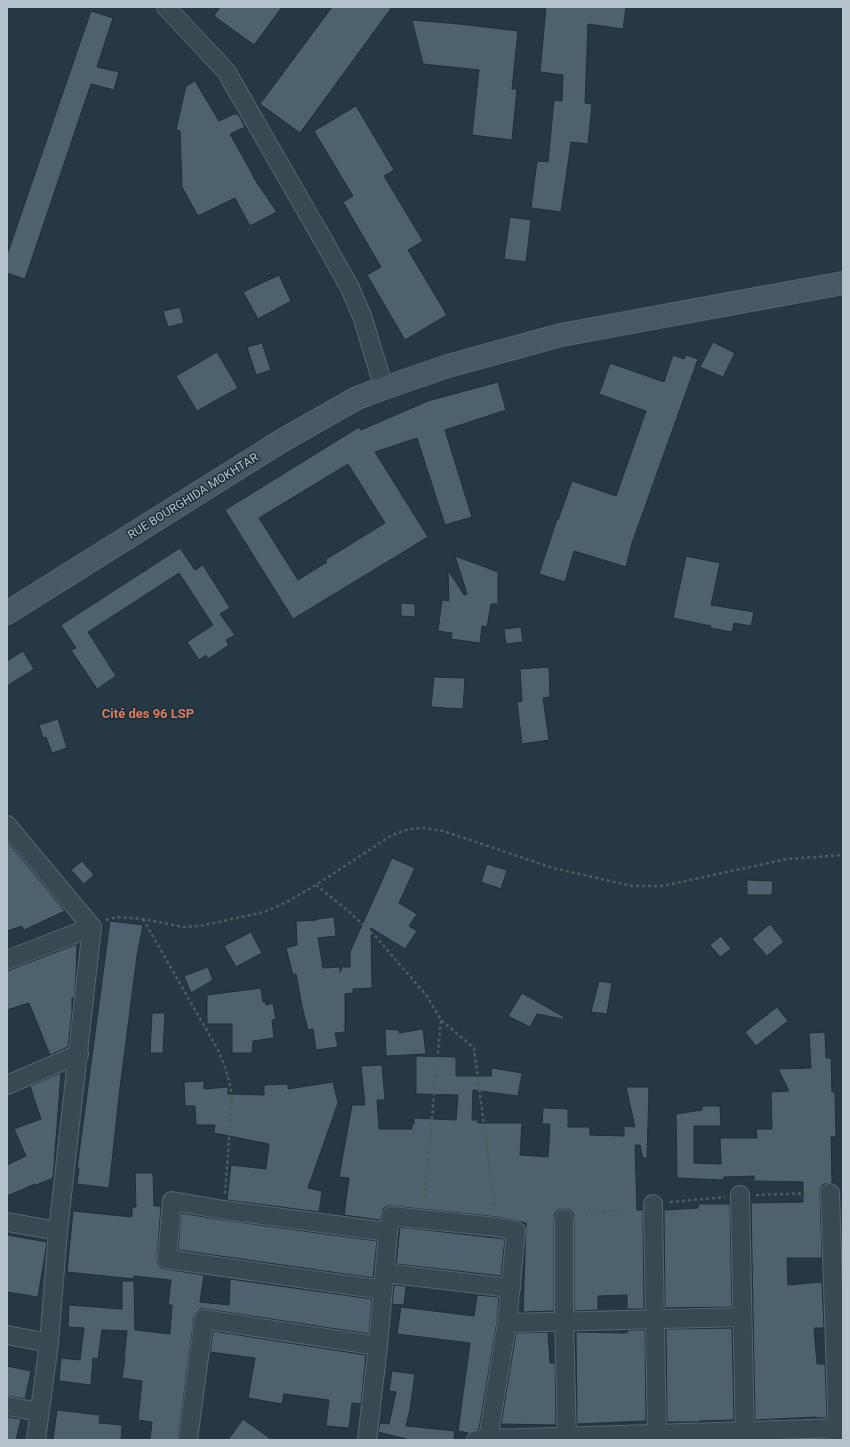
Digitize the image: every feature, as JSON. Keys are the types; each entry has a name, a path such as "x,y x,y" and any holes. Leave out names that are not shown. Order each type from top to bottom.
{"main road":[{"name":"RUE BOURGHIDA MOKHTAR","path":"7,613 269,449 357,398 448,366 561,335 843,283"}],"street":[{"path":"166,7 226,71 322,238 350,288 362,316 384,388"},
{"path":"7,825 92,926 58,1231 49,1343 36,1440"},
{"path":"7,960 92,926"},
{"path":"7,1085 78,1054"},
{"path":"367,1440 378,1346 388,1232 391,1216 497,1227 516,1231 507,1323 482,1439 657,1437 840,1432 830,1193"},
{"path":"740,1196 745,1435"},
{"path":"388,1232 224,1210 172,1201 167,1259 384,1281 510,1288"},
{"path":"653,1204 657,1437"},
{"path":"564,1219 564,1320 567,1438"},
{"path":"7,1222 58,1231"},
{"path":"507,1323 564,1320 742,1317"},
{"path":"188,1440 204,1319 378,1346"},
{"path":"7,1335 49,1343"},
{"path":"7,1406 39,1412"}],"path":[{"path":"92,926 102,921 117,917 143,919 183,926 200,926 264,912 287,902 316,885 392,835 409,829 423,828 443,831 553,868 632,886 662,886 787,859 843,856"},
{"path":"316,885 347,910 376,937 427,996 441,1020 474,1048 497,1227"},
{"path":"143,919 218,1050 225,1065 230,1082 232,1112 224,1210"},
{"path":"422,1219 441,1020"},
{"path":"564,1219 653,1204 740,1196 830,1193"}],"building":[{"path":"220,7 282,7 254,45 214,16"},
{"path":"332,7 392,7 300,133 260,104"},
{"path":"546,7 626,7 623,29 588,24 585,103 592,104 588,144 571,142 561,212 531,208 537,161 548,162 554,100 562,101 563,75 540,72"},
{"path":"91,11 113,18 97,67 119,72 114,90 91,84 25,279 7,273 7,255"},
{"path":"412,20 518,31 512,89 517,89 512,140 472,135 479,70 423,64"},
{"path":"195,81 219,121 234,114 238,114 245,127 230,134 253,177 277,212 250,226 235,198 198,216 182,187 180,131 176,130 186,86"},
{"path":"356,106 394,170 384,176 423,241 408,250 447,315 405,340 367,275 381,267 343,202 353,196 314,131"},
{"path":"510,217 531,220 526,262 504,259"},
{"path":"279,275 291,301 258,319 243,292"},
{"path":"180,307 184,323 168,327 163,311"},
{"path":"713,342 735,353 723,377 700,367"},
{"path":"262,343 271,370 256,375 247,347"},
{"path":"217,352 238,388 197,411 176,376"},
{"path":"673,355 684,359 686,355 698,359 632,543 626,567 574,551 565,582 539,574 557,519 558,520 572,481 616,496 646,411 599,394 610,363 664,382"},
{"path":"498,382 506,410 445,430 472,517 445,525 417,438 375,452 428,537 293,619 225,510 359,427 361,430 428,401","holes":["348,464 385,523 325,560 327,562 298,580 259,518"]},
{"path":"180,548 195,570 203,565 230,608 220,614 235,635 226,640 229,645 208,659 206,655 199,660 187,642 213,625 179,573 88,632 116,676 97,689 71,650 76,648 61,625"},
{"path":"455,556 498,572 498,604 491,604 487,627 482,626 480,643 451,639 452,633 438,631 442,600 449,601 448,570 464,595 467,594"},
{"path":"686,556 720,563 711,605 754,612 751,626 734,623 732,632 673,618"},
{"path":"401,603 415,604 415,617 401,616"},
{"path":"521,627 523,642 506,644 504,629"},
{"path":"23,651 34,669 7,686 7,661"},
{"path":"549,667 550,697 543,698 549,740 522,744 517,702 522,701 520,669"},
{"path":"434,677 465,678 463,709 431,707"},
{"path":"58,719 67,748 52,753 46,737 43,738 39,725"},
{"path":"7,841 65,911 24,930 22,926 7,931"},
{"path":"392,858 415,868 399,903 417,914 409,926 417,931 405,949 371,928 372,988 353,989 353,993 345,994 345,1032 335,1033 338,1047 316,1050 313,1029 308,1030 296,974 293,975 286,948 297,945 296,921 317,920 334,917 336,936 318,938 323,968 340,967 340,972 344,964 344,967 350,967 350,952"},
{"path":"82,861 94,875 84,884 71,870"},
{"path":"487,864 507,870 501,889 481,882"},
{"path":"747,880 773,881 772,895 747,895"},
{"path":"110,921 143,925 137,956 109,1188 77,1184 79,1168 77,1169"},
{"path":"770,924 784,942 767,956 752,939"},
{"path":"251,932 262,953 236,967 224,946"},
{"path":"721,936 731,949 720,957 710,945"},
{"path":"77,944 76,978 74,998 72,998 68,1047 50,1055 29,1003 7,1010 7,971"},
{"path":"208,967 213,980 191,993 184,976"},
{"path":"599,981 612,983 607,1014 591,1012"},
{"path":"261,988 263,1002 265,1001 266,1005 273,1003 276,1019 272,1020 274,1038 253,1041 252,1053 232,1053 232,1024 207,1024 207,995"},
{"path":"522,993 564,1017 563,1019 537,1014 530,1027 508,1016"},
{"path":"777,1007 788,1021 756,1046 745,1032"},
{"path":"152,1013 165,1013 163,1053 150,1053"},
{"path":"385,1029 399,1030 399,1033 423,1029 426,1054 386,1056"},
{"path":"825,1032 826,1058 831,1058 832,1092 835,1092 836,1137 831,1137 832,1183 824,1184 820,1193 822,1258 787,1258 788,1285 822,1282 824,1328 814,1328 817,1364 825,1364 827,1418 816,1417 755,1420 751,1203 803,1202 803,1182 754,1181 754,1176 724,1177 723,1180 677,1178 676,1114 702,1110 702,1106 720,1106 721,1126 694,1126 694,1163 721,1164 720,1138 757,1138 756,1129 772,1129 771,1092 789,1091 778,1069 811,1068 809,1033"},
{"path":"416,1056 456,1057 456,1076 491,1076 492,1068 522,1073 518,1096 473,1090 472,1120 478,1120 478,1123 522,1123 520,1155 548,1157 550,1124 542,1124 543,1108 568,1109 568,1127 590,1127 590,1135 624,1136 624,1126 635,1127 626,1087 649,1087 647,1158 643,1158 640,1145 635,1145 637,1210 643,1210 644,1309 627,1309 627,1295 598,1296 598,1310 574,1311 574,1219 573,1213 569,1210 559,1210 555,1213 554,1219 554,1311 523,1312 526,1223 498,1217 392,1206 387,1206 383,1209 380,1220 344,1215 349,1178 339,1177 352,1105 365,1105 361,1066 382,1065 385,1100 377,1100 379,1129 412,1129 414,1118 456,1120 458,1095 416,1094"},
{"path":"61,1073 53,1178 7,1196 7,1165 26,1156 14,1129 41,1119 30,1086"},
{"path":"204,1081 204,1089 228,1087 228,1094 264,1095 264,1085 288,1084 288,1089 333,1082 338,1103 308,1188 322,1191 319,1212 227,1200 231,1165 266,1169 269,1144 214,1133 215,1125 196,1125 195,1106 185,1106 184,1082"},
{"path":"135,1173 153,1173 154,1206 161,1206 157,1258 158,1264 161,1268 204,1275 200,1302 229,1305 230,1279 372,1299 369,1334 200,1309 194,1318 178,1440 150,1440 152,1422 138,1420 142,1381 122,1378 127,1331 102,1330 98,1359 93,1358 91,1385 59,1381 61,1358 80,1360 84,1328 68,1327 69,1305 122,1309 122,1281 134,1281 135,1330 170,1334 172,1305 168,1305 171,1280 134,1276 134,1279 67,1272 73,1211 132,1217 132,1207 136,1207"},
{"path":"698,1204 730,1204 732,1307 665,1308 664,1210 698,1208"},
{"path":"181,1213 377,1241 373,1278 178,1250"},
{"path":"400,1227 505,1239 501,1276 396,1264"},
{"path":"7,1235 47,1242 38,1297 7,1292"},
{"path":"394,1285 406,1286 404,1305 392,1304"},
{"path":"477,1295 499,1297 497,1322 479,1429 469,1433 458,1431 470,1343 397,1334 401,1307 474,1316"},
{"path":"732,1328 734,1420 667,1422 666,1329"},
{"path":"627,1330 645,1330 646,1421 577,1424 576,1332 624,1333 628,1332"},
{"path":"213,1331 366,1355 361,1404 352,1403 349,1428 326,1426 329,1400 284,1394 282,1404 248,1398 255,1358 210,1352"},
{"path":"548,1332 550,1363 555,1363 556,1425 501,1424 516,1333"},
{"path":"7,1366 31,1371 25,1399 7,1396"},
{"path":"392,1371 415,1374 406,1426 455,1431 454,1440 410,1440 378,1432 380,1423 389,1424 396,1392 389,1391"},
{"path":"57,1410 100,1415 99,1423 122,1425 121,1440 53,1440"},
{"path":"7,1417 21,1419 16,1440 7,1440"},
{"path":"243,1419 272,1440 228,1440"}],"district":[{"name":"Cité des 96 LSP","path":"148,713"}]}
